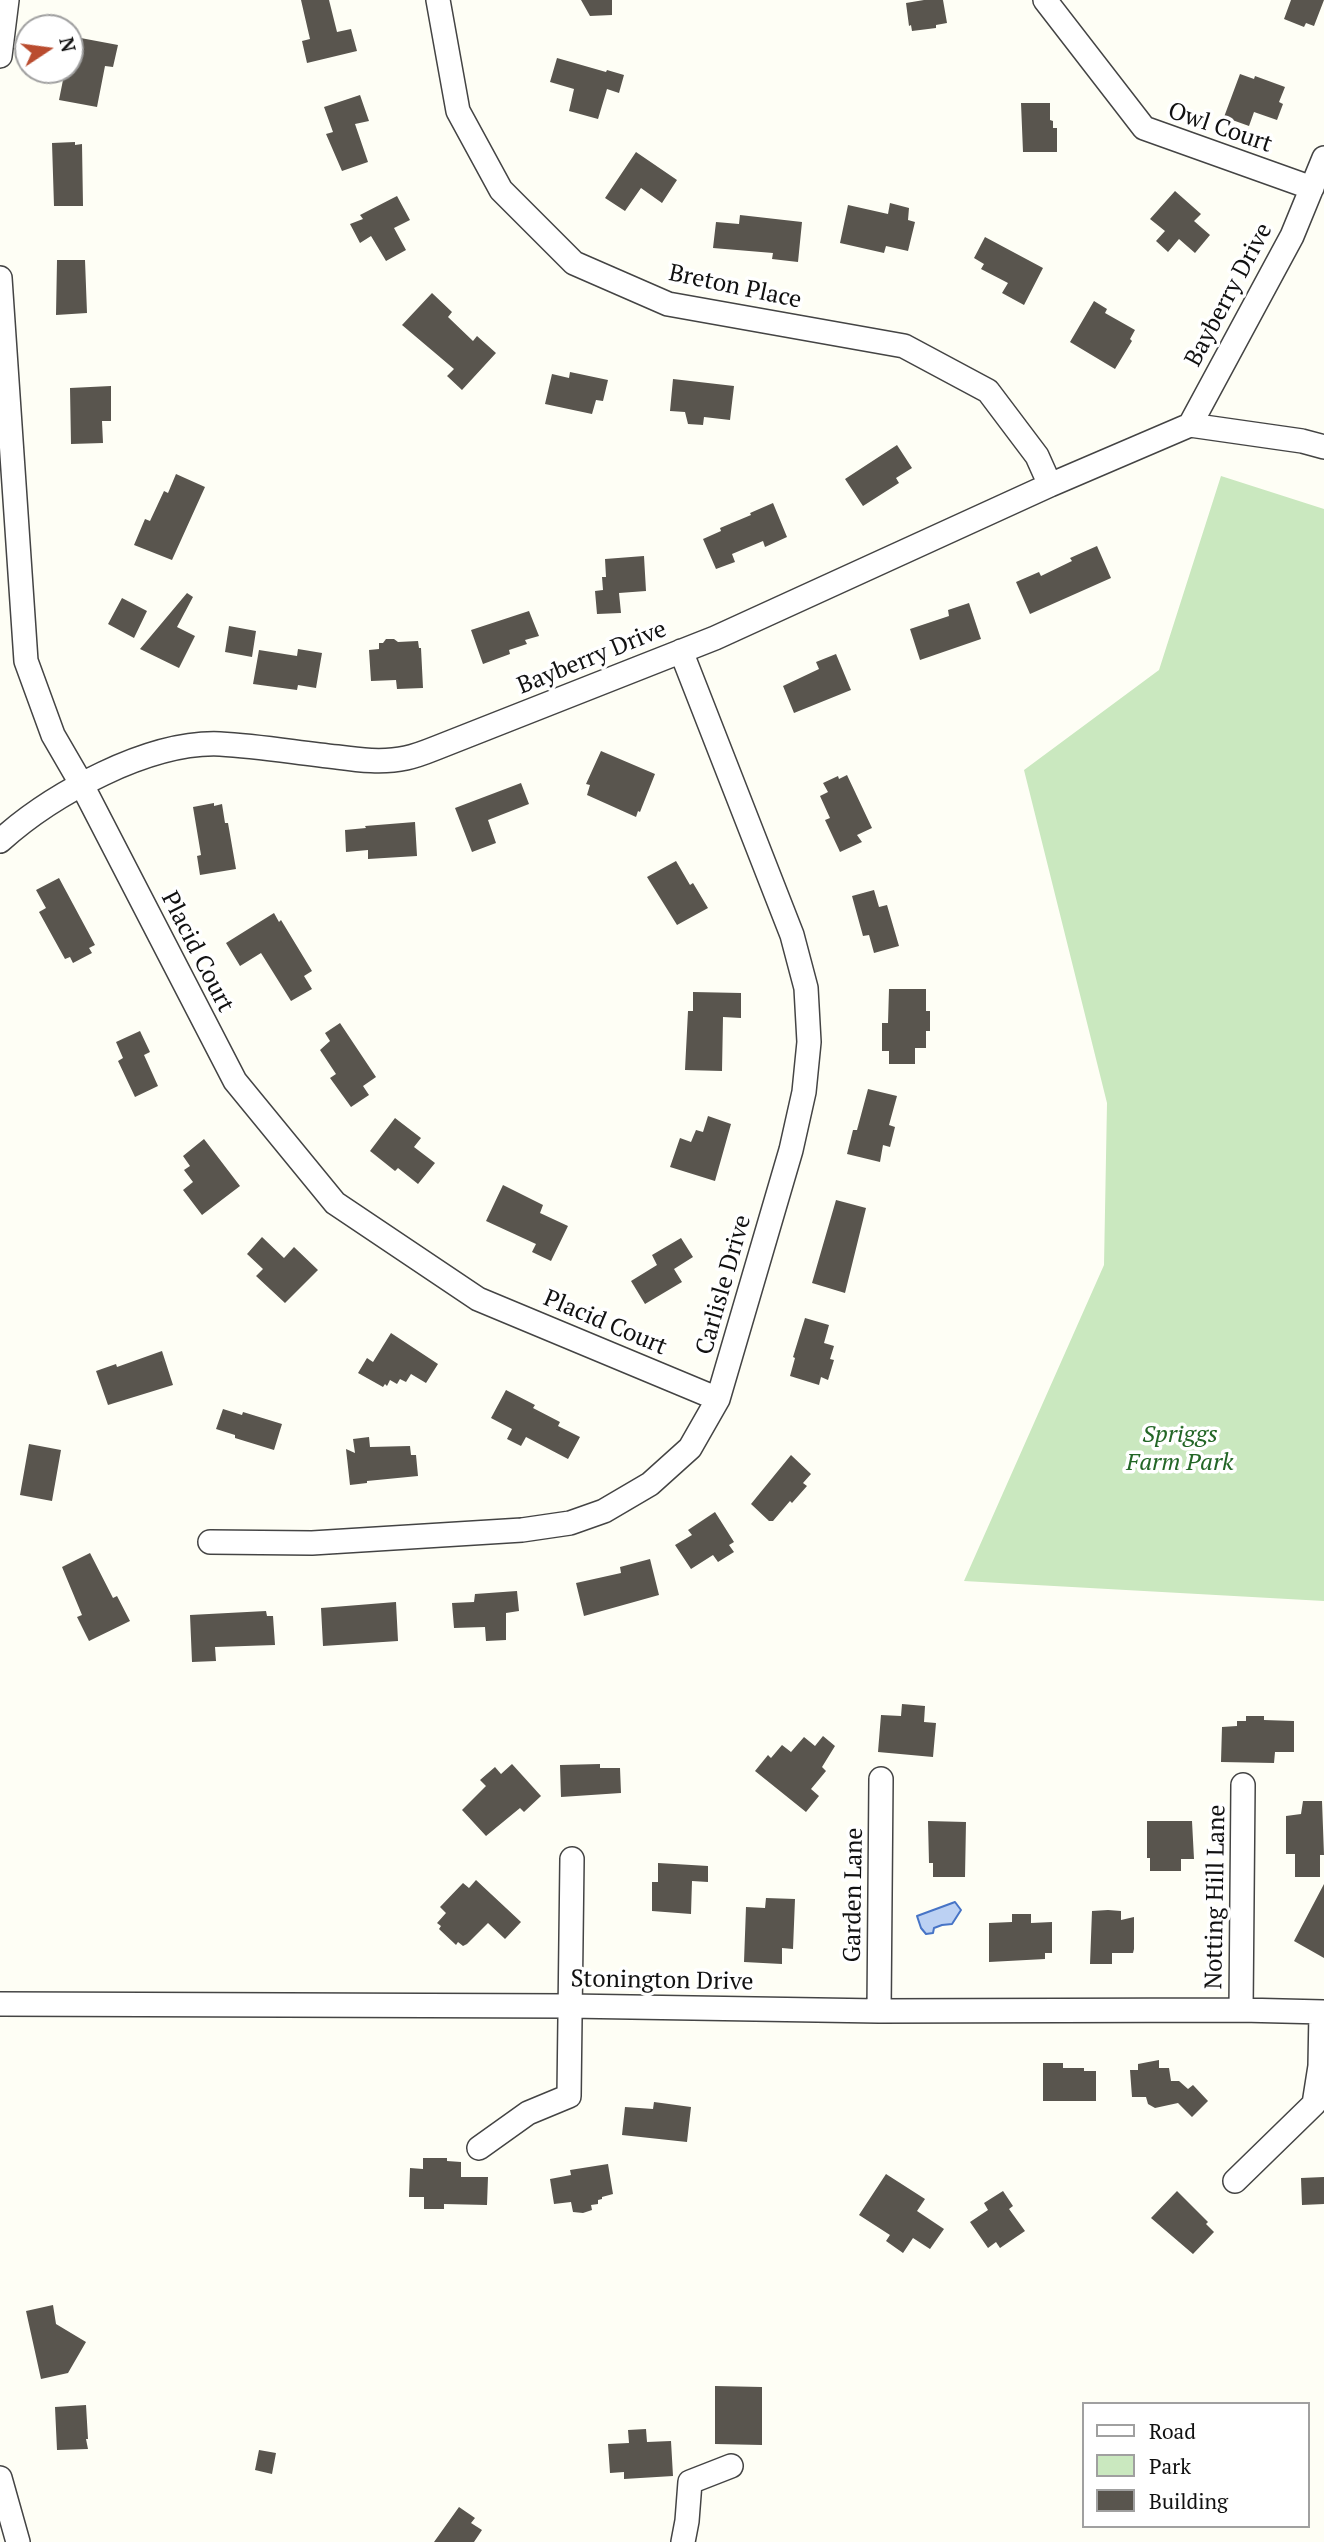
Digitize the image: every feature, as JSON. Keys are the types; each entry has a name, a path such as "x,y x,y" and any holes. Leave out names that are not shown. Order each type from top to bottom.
{"street":[{"path":"0,57 7,0"},
{"name":"Breton Place","path":"438,0 458,111 501,190 574,263 668,304 904,346 988,391 1037,456 1050,485"},
{"name":"Owl Court","path":"1045,0 1143,128 1312,188"},
{"name":"Bayberry Drive","path":"0,841 35,814 82,785 123,765 163,751 220,744 371,761 405,759 681,652 1050,485 1190,425 1292,236 1324,158"},
{"name":"Placid Court","path":"0,278 26,661 53,735 82,785 234,1081 335,1203 478,1299 718,1399"},
{"path":"1190,425 1302,441 1324,447"},
{"name":"Carlisle Drive","path":"210,1542 312,1543 522,1530 570,1523 604,1511 650,1485 690,1448 718,1399 791,1150 804,1092 809,1042 806,988 792,935 681,652"},
{"name":"Garden Lane","path":"879,2011 881,1779"},
{"name":"Notting Hill Lane","path":"1241,2010 1243,1785"},
{"path":"479,2148 528,2113 569,2096 572,1859"},
{"name":"Stonington Drive","path":"0,2004 1322,2012"},
{"path":"1235,2181 1314,2104 1321,2079 1322,2012"},
{"path":"683,2542 690,2482 731,2466"},
{"path":"0,2478 18,2542"}],"green space":[{"name":"Spriggs Farm Park","path":"1221,476 1324,509 1324,1601 964,1581 1104,1265 1107,1103 1024,770 1159,670"}],"water":[{"path":"955,1902 961,1910 952,1924 934,1928 933,1933 926,1934 917,1916"}],"building":[{"path":"301,0 329,0 337,32 351,29 357,51 307,63 302,41 310,39"},
{"path":"581,0 612,0 612,15 590,16"},
{"path":"943,0 947,23 936,25 936,28 912,31 906,3"},
{"path":"1291,0 1324,0 1314,26 1306,23 1304,27 1284,19"},
{"path":"84,39 118,45 113,67 105,66 97,107 59,100 62,84 84,84"},
{"path":"557,58 624,75 619,93 607,89 598,119 569,111 574,89 550,82"},
{"path":"1240,74 1254,79 1255,76 1285,87 1279,102 1283,104 1277,120 1254,112 1249,126 1224,117"},
{"path":"360,95 369,121 355,124 368,162 342,171 326,134 333,132 324,107"},
{"path":"1021,103 1050,103 1050,120 1053,121 1053,128 1057,128 1057,152 1023,152"},
{"path":"75,142 75,145 82,144 83,206 54,206 52,143"},
{"path":"636,152 677,180 662,203 641,188 625,211 605,198"},
{"path":"1175,191 1201,214 1194,221 1210,235 1195,253 1179,239 1168,252 1156,241 1165,231 1150,219"},
{"path":"397,196 410,220 394,228 406,250 386,261 371,236 360,243 350,224 363,219 360,215"},
{"path":"890,203 909,208 908,220 915,222 908,251 886,246 884,253 840,243 848,205 888,214"},
{"path":"740,215 802,222 798,262 772,259 773,253 713,248 716,222 739,224"},
{"path":"985,237 1043,268 1024,305 1002,293 1008,283 981,269 984,264 974,258"},
{"path":"57,260 85,260 87,313 56,315"},
{"path":"432,293 452,312 448,317 473,341 477,336 496,353 462,390 447,376 454,369 402,325"},
{"path":"1094,301 1107,309 1105,313 1135,330 1130,339 1132,341 1115,369 1070,342"},
{"path":"570,372 608,380 603,401 596,400 592,414 545,404 552,374 569,378"},
{"path":"673,379 734,386 730,420 704,417 703,425 688,424 685,412 670,411"},
{"path":"111,386 111,421 102,421 103,443 71,444 70,388"},
{"path":"897,445 912,468 896,478 899,483 863,506 845,479"},
{"path":"176,474 205,487 172,560 134,545 145,519 150,521 164,491 168,493"},
{"path":"773,503 787,537 765,547 763,541 732,554 735,562 716,569 703,539"},
{"path":"1097,546 1111,578 1030,614 1016,582 1039,572 1041,576 1072,561 1070,558"},
{"path":"644,556 646,591 619,593 621,613 597,614 595,591 603,590 602,577 606,577 605,559"},
{"path":"187,593 193,597 177,627 195,636 179,668 140,649"},
{"path":"122,598 147,611 134,638 108,624"},
{"path":"969,603 981,639 920,660 910,629 949,616 948,610"},
{"path":"529,611 539,636 525,640 527,644 509,650 510,654 483,664 471,630"},
{"path":"229,626 256,631 252,657 225,652"},
{"path":"386,639 398,642 418,641 421,648 423,688 397,689 396,680 371,681 369,650 379,649 379,643"},
{"path":"298,649 322,653 316,688 298,685 297,690 253,684 259,650 297,656"},
{"path":"836,654 851,690 794,713 783,686 819,669 816,662"},
{"path":"601,751 655,774 636,817 587,795 590,785 586,784"},
{"path":"847,775 872,828 857,835 862,842 840,852 825,820 830,818 820,796 828,792 823,783"},
{"path":"521,783 529,804 488,820 496,843 472,852 455,808"},
{"path":"214,803 214,806 222,804 236,869 200,875 197,856 201,855 193,807"},
{"path":"415,822 417,856 368,859 368,850 346,852 345,830"},
{"path":"676,861 708,908 677,925 647,877"},
{"path":"59,878 95,945 89,948 92,953 73,963 70,957 65,959 39,912 46,908 36,890"},
{"path":"874,890 879,907 887,905 899,946 874,953 869,935 863,936 852,896"},
{"path":"274,913 312,971 304,976 312,989 291,1001 261,953 240,966 226,943"},
{"path":"889,989 926,989 930,1031 926,1031 926,1048 915,1048 915,1064 889,1064 889,1051 882,1051 882,1023 888,1023"},
{"path":"693,992 741,993 741,1018 723,1017 722,1071 685,1070 688,1011 693,1011"},
{"path":"340,1023 376,1077 363,1086 369,1095 351,1107 330,1078 336,1074 320,1050 330,1041 325,1033"},
{"path":"140,1031 150,1052 144,1055 158,1086 135,1097 118,1061 123,1058 116,1042"},
{"path":"868,1089 897,1096 889,1125 895,1127 890,1147 883,1145 880,1162 847,1154 853,1130 857,1130"},
{"path":"708,1116 731,1124 715,1181 670,1167 680,1138 691,1142 696,1130 703,1132"},
{"path":"395,1118 421,1138 414,1147 435,1163 418,1184 398,1168 395,1171 370,1151"},
{"path":"204,1139 240,1186 202,1215 183,1190 193,1182 184,1170 190,1166 183,1156"},
{"path":"503,1185 543,1205 540,1213 568,1226 551,1261 532,1252 536,1244 486,1221"},
{"path":"836,1200 866,1208 845,1293 812,1283"},
{"path":"262,1237 284,1258 294,1247 318,1270 285,1303 256,1276 263,1269 247,1254"},
{"path":"681,1238 693,1257 674,1269 682,1282 645,1304 631,1281 657,1265 652,1255"},
{"path":"805,1318 829,1325 824,1343 834,1346 830,1359 834,1360 828,1380 821,1377 819,1385 790,1376"},
{"path":"391,1333 438,1364 426,1383 411,1374 406,1382 400,1379 397,1384 390,1380 387,1386 385,1384 383,1387 358,1373 367,1358 373,1362"},
{"path":"162,1351 173,1385 108,1405 96,1371 116,1364 117,1367"},
{"path":"506,1390 535,1405 533,1408 560,1422 558,1426 580,1437 568,1459 526,1437 521,1446 507,1439 512,1429 491,1418"},
{"path":"223,1409 282,1424 274,1450 216,1429"},
{"path":"369,1437 370,1447 410,1446 411,1455 416,1455 418,1476 350,1485 346,1449 355,1453 353,1439"},
{"path":"29,1444 61,1450 52,1501 20,1495"},
{"path":"791,1455 811,1474 803,1483 807,1486 773,1521 769,1521 751,1504"},
{"path":"715,1512 734,1542 729,1545 734,1552 718,1562 713,1555 691,1569 675,1545 692,1535 688,1530"},
{"path":"90,1553 113,1598 117,1596 130,1621 89,1641 77,1617 82,1615 62,1567"},
{"path":"650,1559 659,1595 584,1616 576,1583 621,1573 620,1567"},
{"path":"517,1591 519,1611 506,1613 506,1640 486,1641 485,1627 454,1628 452,1603 474,1602 475,1594"},
{"path":"396,1602 398,1641 323,1646 321,1608"},
{"path":"266,1611 267,1616 273,1616 275,1645 215,1647 216,1661 192,1662 190,1615"},
{"path":"902,1704 925,1706 924,1722 936,1723 933,1757 878,1752 881,1715 901,1716"},
{"path":"1246,1716 1264,1716 1264,1720 1294,1721 1294,1752 1275,1752 1274,1763 1221,1762 1222,1727 1237,1726 1237,1721 1246,1721"},
{"path":"823,1736 835,1746 822,1767 826,1771 811,1789 819,1796 806,1812 755,1771 768,1755 771,1758 782,1745 791,1752 804,1737 815,1746"},
{"path":"512,1764 541,1796 524,1812 520,1808 486,1836 462,1810 486,1786 480,1780 495,1767 501,1774"},
{"path":"600,1764 600,1768 620,1768 621,1793 561,1797 560,1765"},
{"path":"1303,1801 1322,1801 1324,1855 1320,1855 1320,1877 1295,1877 1295,1854 1286,1854 1286,1816 1301,1814"},
{"path":"928,1821 966,1822 965,1877 933,1877 933,1863 929,1863"},
{"path":"1147,1821 1192,1821 1194,1859 1181,1859 1181,1871 1150,1871 1150,1858 1147,1858"},
{"path":"658,1863 708,1866 708,1882 692,1881 691,1914 652,1911 652,1882 658,1882"},
{"path":"476,1880 521,1922 505,1939 488,1923 467,1944 463,1946 458,1942 456,1945 439,1929 441,1926 437,1923 446,1913 440,1907 463,1883 469,1888"},
{"path":"1324,1884 1324,1958 1294,1941"},
{"path":"766,1898 795,1899 793,1949 782,1948 782,1964 744,1962 746,1907 765,1908"},
{"path":"1092,1911 1121,1911 1121,1920 1134,1917 1133,1953 1112,1953 1112,1964 1090,1964"},
{"path":"1012,1914 1031,1914 1031,1923 1052,1922 1052,1953 1045,1953 1045,1959 989,1962 989,1923 1012,1922"},
{"path":"1159,2060 1159,2068 1169,2068 1171,2081 1179,2081 1188,2089 1193,2085 1208,2101 1192,2117 1178,2103 1155,2108 1148,2104 1146,2097 1132,2097 1130,2070 1138,2070 1138,2064"},
{"path":"1043,2063 1063,2063 1063,2068 1096,2071 1096,2101 1043,2101"},
{"path":"654,2102 691,2107 687,2142 622,2135 625,2107 653,2109"},
{"path":"423,2158 447,2158 447,2161 461,2162 461,2177 488,2177 487,2205 444,2204 444,2209 424,2209 424,2197 409,2197 410,2168 423,2169"},
{"path":"608,2164 613,2194 602,2197 598,2204 591,2205 592,2210 573,2212 571,2202 554,2204 550,2179 571,2175 570,2170"},
{"path":"886,2174 925,2199 917,2211 944,2229 930,2249 913,2238 903,2253 886,2241 890,2235 859,2215"},
{"path":"1324,2177 1324,2204 1302,2205 1301,2178"},
{"path":"1003,2191 1013,2206 1009,2209 1025,2231 1000,2248 996,2242 988,2248 970,2222 988,2210 984,2203"},
{"path":"1177,2191 1208,2222 1206,2224 1214,2232 1193,2254 1151,2218"},
{"path":"53,2305 56,2324 86,2342 68,2373 41,2379 26,2311"},
{"path":"715,2386 762,2387 762,2445 715,2444"},
{"path":"86,2405 88,2449 57,2450 55,2407"},
{"path":"646,2429 647,2442 671,2441 673,2476 624,2479 624,2472 610,2473 608,2444 629,2443 628,2430"},
{"path":"259,2450 276,2453 272,2474 255,2470"},
{"path":"459,2507 475,2518 471,2523 482,2530 474,2542 434,2542"}]}
